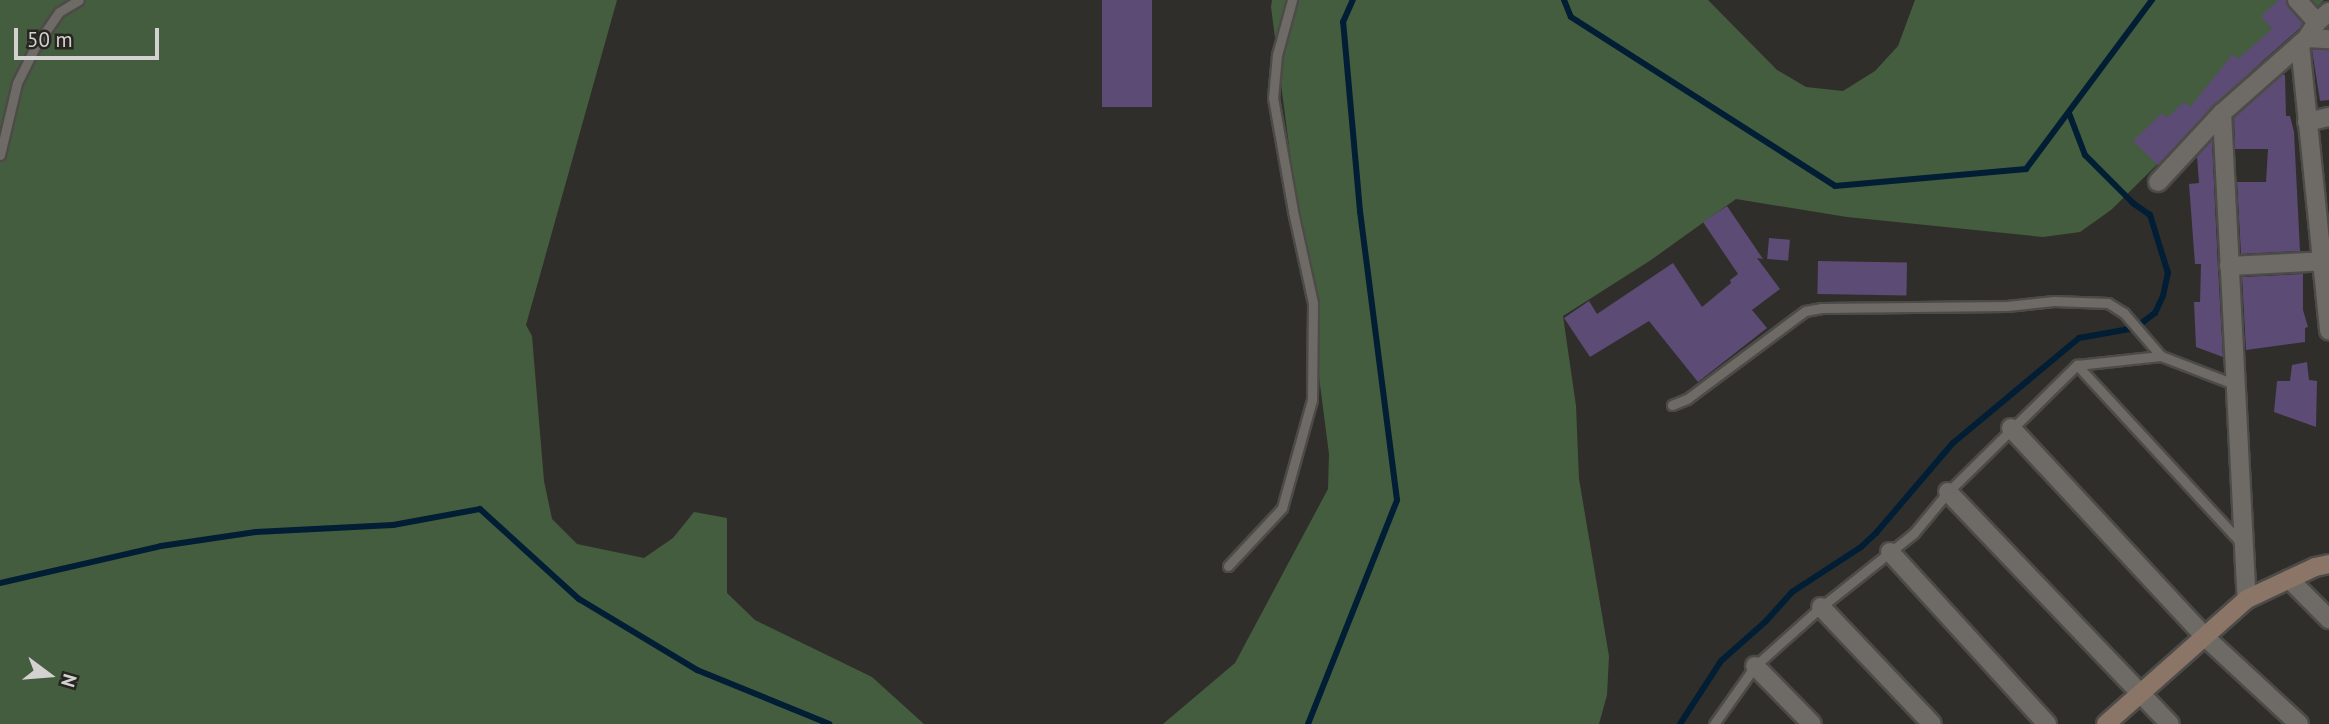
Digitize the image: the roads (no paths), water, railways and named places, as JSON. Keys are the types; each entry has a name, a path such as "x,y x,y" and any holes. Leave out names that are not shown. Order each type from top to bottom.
{"main road":[{"path":"2106,724 2246,599 2329,564"}],"street":[{"path":"2158,182 2222,113 2303,41 2323,17 2297,0"},
{"path":"2303,41 2329,39"},
{"path":"2303,41 2308,122 2322,189 2329,331"},
{"path":"2222,113 2246,599"},
{"path":"2308,122 2329,117"},
{"path":"2229,266 2325,262"},
{"path":"2011,428 2205,637 2299,724"},
{"path":"1948,492 2139,695 2170,724"},
{"path":"1891,552 2048,724"},
{"path":"2289,579 2329,619"},
{"path":"1821,607 1932,724"},
{"path":"1755,666 1812,724"}],"lane":[{"path":"0,155 18,83 34,47 59,12 79,0"},
{"path":"1228,566 1282,508 1312,400 1313,303 1273,98 1277,55 1292,0"},
{"path":"1672,405 1687,398 1805,311 1822,308 2007,306 2054,301 2108,303 2124,313 2161,356"},
{"path":"1714,724 1755,666 1821,607 1914,533 1948,492 2077,365 2161,356 2234,384"},
{"path":"2077,365 2243,545"}],"waterway":[{"path":"1308,724 1397,500 1360,211 1343,22 1353,0"},
{"path":"1564,0 1571,17 1835,186 2026,169 2152,0"},
{"path":"1680,724 1721,661 1766,621 1792,592 1861,547 1876,533 1953,443 2079,338 2135,328 2155,313 2163,296 2168,273 2150,215 2133,203 2085,155 2069,113"},
{"path":"0,583 161,546 256,532 393,525 480,509 579,599 697,670 829,724"}]}
